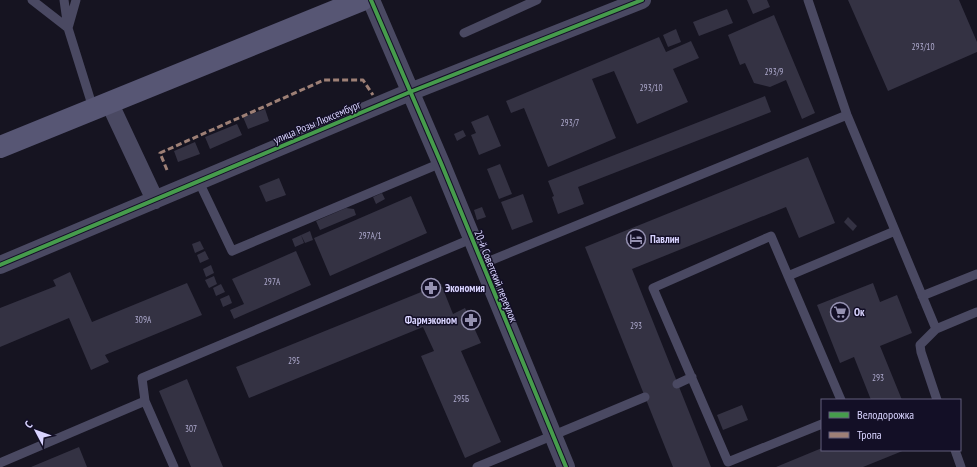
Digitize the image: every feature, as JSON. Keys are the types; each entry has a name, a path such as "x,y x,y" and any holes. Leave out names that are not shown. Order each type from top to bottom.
{"main road":[{"path":"0,146 362,0"}],"street":[{"name":"20-й Советский переулок","path":"371,0 441,164 471,240 566,467"},
{"name":"улица Розы Люксембург","path":"0,265 614,5 642,0"},
{"path":"101,105 155,200"}],"lane":[{"path":"32,0 68,28"},
{"path":"64,0 68,28 101,105"},
{"path":"68,28 76,0"},
{"path":"464,33 538,0"},
{"path":"808,0 847,115 936,329"},
{"path":"482,264 847,115"},
{"path":"199,182 232,251 441,164"},
{"path":"788,276 895,231"},
{"path":"821,424 728,462 653,288 771,236 840,399"},
{"path":"174,467 145,401 142,378 471,240"},
{"path":"922,296 977,274"},
{"path":"938,399 921,352 920,345 936,329 977,312"},
{"path":"677,384 692,377"},
{"path":"477,467 645,397"},
{"path":"0,463 145,401"},
{"path":"955,451 961,467"}],"building":[{"path":"747,0 767,0 770,7 753,14"},
{"path":"848,0 959,0 977,42 977,52 888,91"},
{"path":"727,9 733,23 699,36 693,22"},
{"path":"774,15 815,113 802,119 786,80 770,87 754,83 745,63 740,65 728,35"},
{"path":"676,29 681,42 668,47 663,35"},
{"path":"659,37 666,52 691,41 699,58 673,69 688,102 637,124 614,71 592,79 616,138 548,167 524,108 511,113 506,101"},
{"path":"765,96 771,112 578,187 584,204 558,214 552,197 554,196 548,181"},
{"path":"265,109 269,121 248,129 243,117"},
{"path":"488,115 501,146 479,155 471,135 476,133 471,122"},
{"path":"237,124 242,135 210,149 205,137"},
{"path":"463,130 466,136 457,141 454,134"},
{"path":"195,142 200,154 178,162 174,151"},
{"path":"808,157 835,223 799,238 786,207 632,269 711,467 673,467 585,247"},
{"path":"500,164 512,194 499,199 487,169"},
{"path":"279,178 286,195 266,202 259,186"},
{"path":"382,193 385,199 376,204 373,197"},
{"path":"523,194 533,222 512,230 501,202"},
{"path":"411,196 427,233 330,276 314,238"},
{"path":"482,207 486,217 477,220 474,210"},
{"path":"346,208 354,209 356,215 320,230 316,221"},
{"path":"848,217 857,226 853,231 844,222"},
{"path":"310,231 313,240 305,243 301,235"},
{"path":"301,235 304,243 295,247 292,239"},
{"path":"200,241 204,249 195,253 192,244"},
{"path":"205,251 209,259 200,263 197,255"},
{"path":"296,251 311,285 234,319 230,310 244,304 232,279"},
{"path":"211,265 214,273 206,277 203,269"},
{"path":"70,272 92,322 187,283 202,315 105,355 109,362 91,370 69,318 0,347 0,308 56,286 53,280"},
{"path":"214,276 217,284 209,288 205,280"},
{"path":"873,283 880,302 897,295 912,333 880,346 902,399 871,399 854,357 840,363 817,305"},
{"path":"221,284 225,292 216,296 213,288"},
{"path":"441,284 453,314 465,308 481,343 461,351 501,442 465,458 421,356 434,351 423,327 249,398 236,367"},
{"path":"229,295 232,303 223,307 220,299"},
{"path":"187,379 223,467 191,467 159,391"},
{"path":"742,405 748,420 723,430 717,415"},
{"path":"79,447 87,467 31,467"},
{"path":"821,448 821,451 903,451 863,467 776,467"}],"marked path":[{"path":"167,170 160,153 324,80 363,80 373,95"}],"cycle path":[{"path":"371,0 441,163 566,467"},
{"path":"0,265 410,92 642,0"}],"place":[{"name":"Павлин","path":"636,239"},
{"name":"Экономия","path":"431,288"},
{"name":"Ок","path":"840,312"},
{"name":"Фармэконом","path":"471,320"}]}
